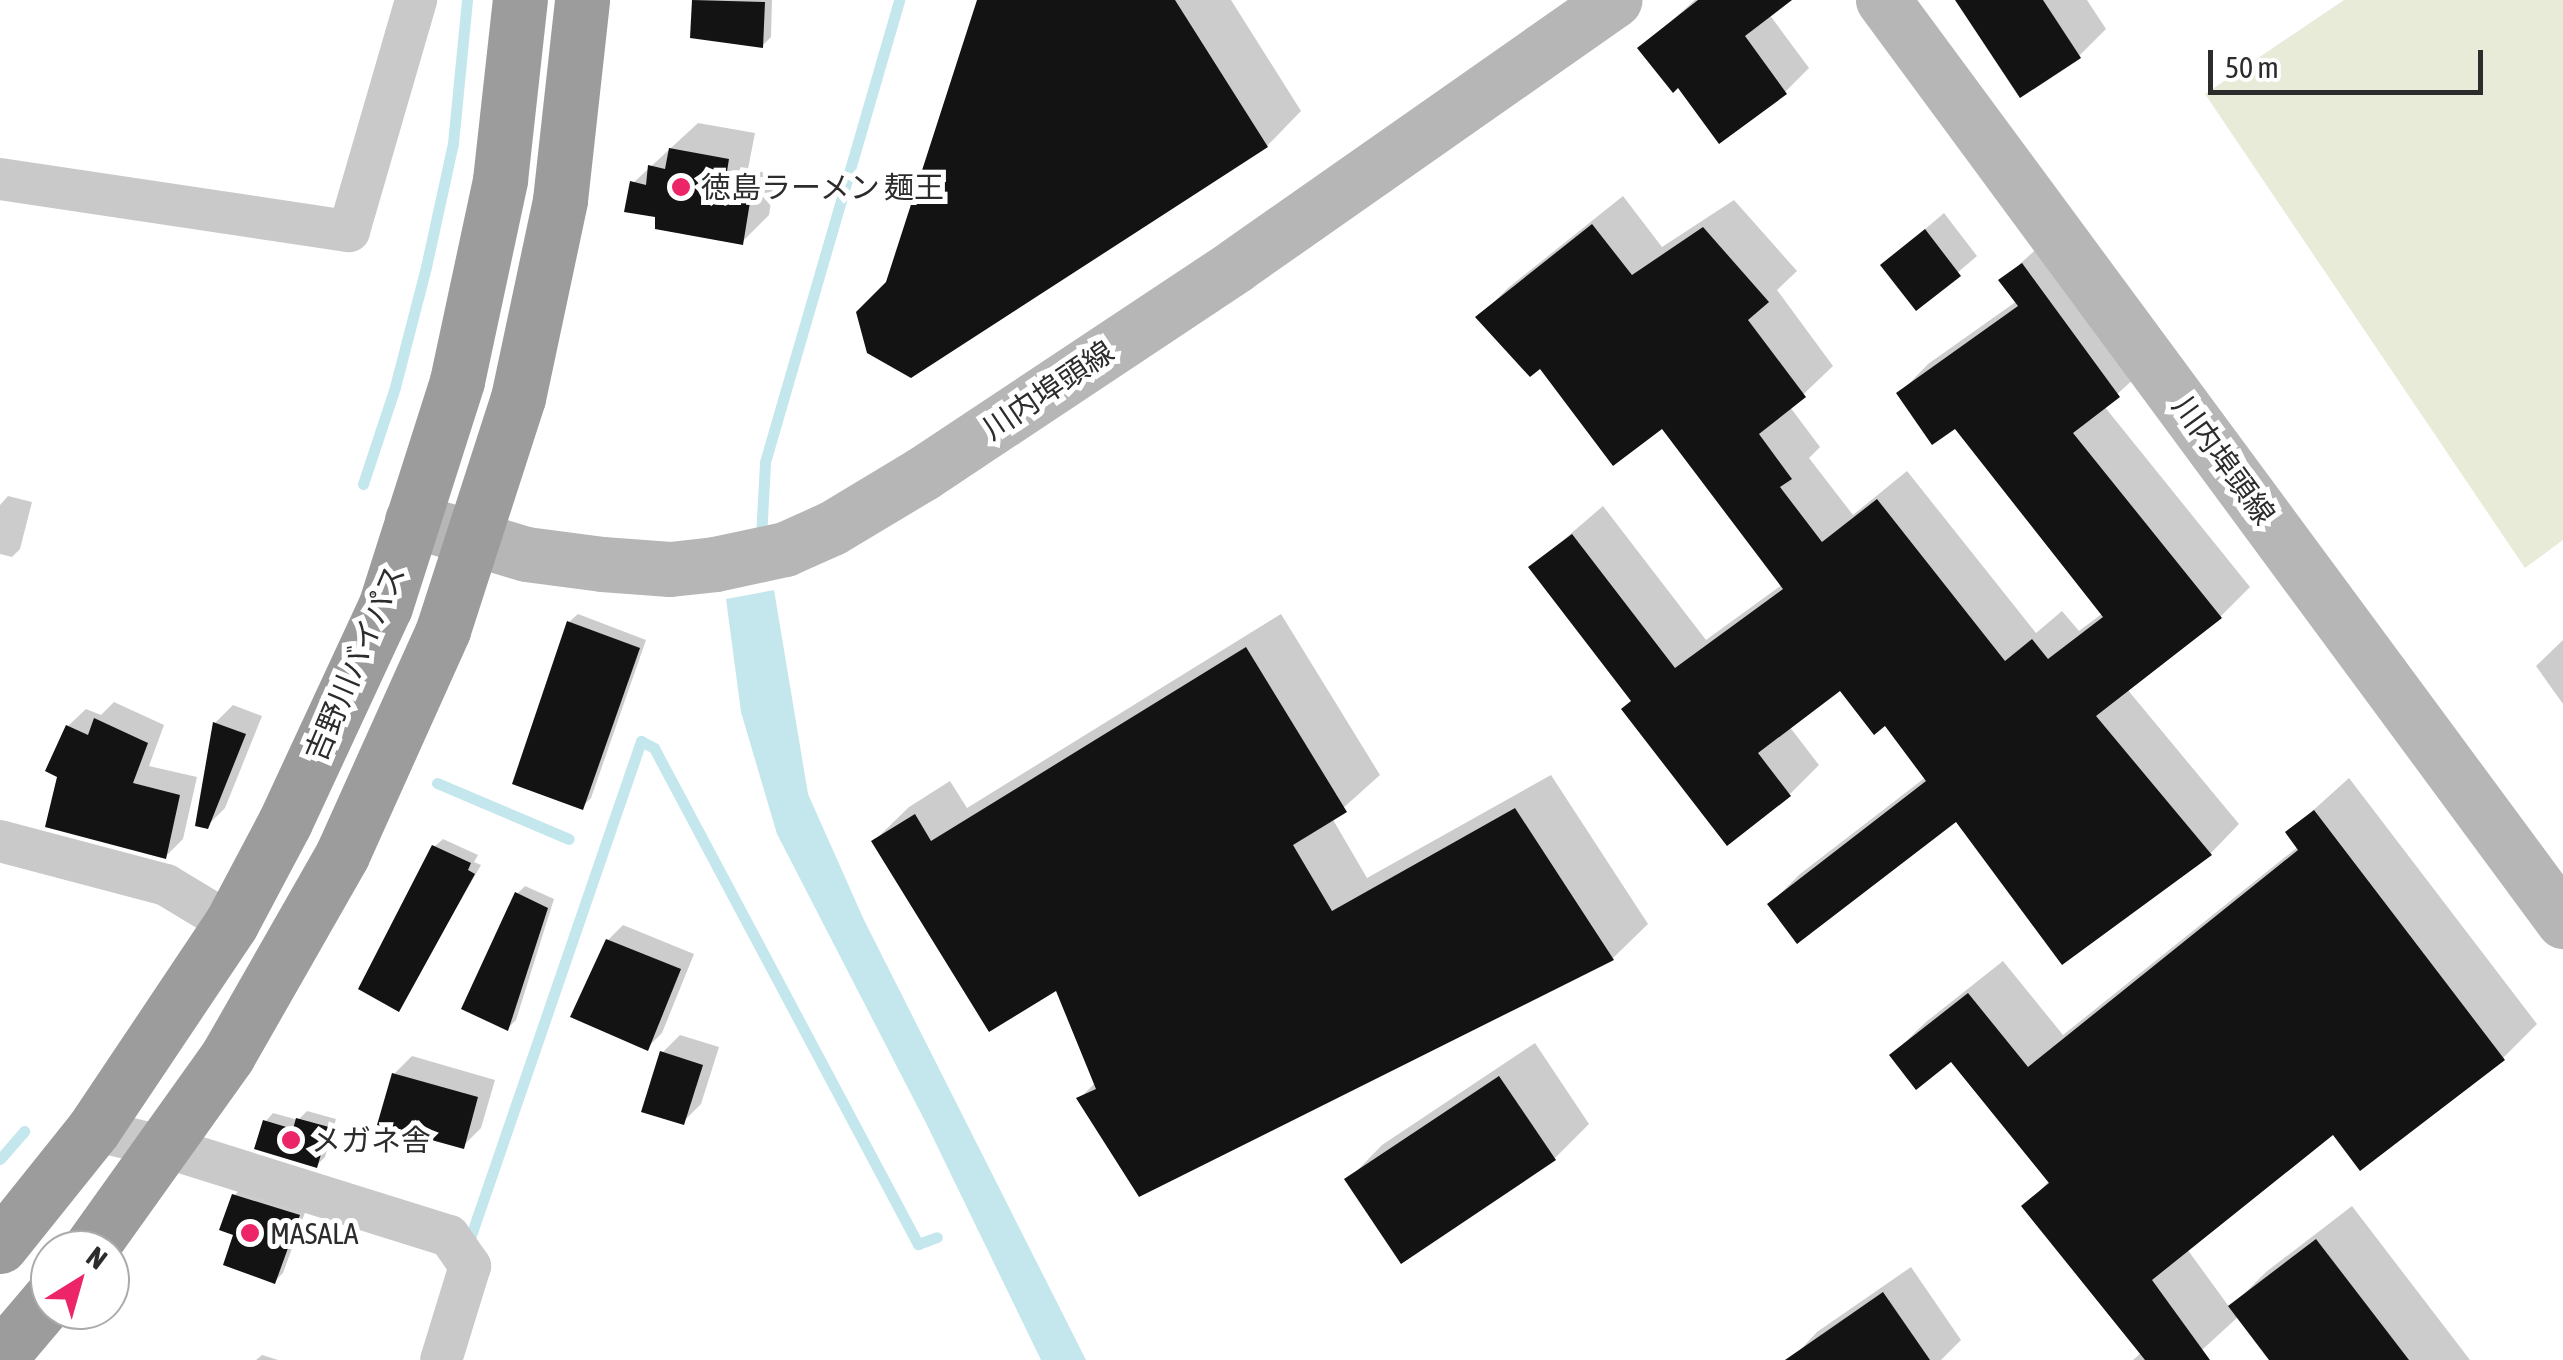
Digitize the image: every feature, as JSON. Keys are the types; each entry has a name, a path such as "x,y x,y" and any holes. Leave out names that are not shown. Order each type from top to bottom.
{"highway":[{"name":"吉野川バイパス","path":"0,1246 93,1130 231,924 285,822 385,607 457,382 500,180 520,0"},
{"path":"104,1230 228,1055 342,854 419,691 476,541 518,398 560,200 582,0"},
{"path":"0,1357 30,1322"}],"main road":[{"name":"川内埠頭線","path":"412,520 526,554 602,564 670,568 716,564 785,549 832,528 922,474 1236,265 1615,0"},
{"name":"川内埠頭線","path":"1883,0 2563,921"}],"street":[{"path":"0,179 350,231 416,0"},
{"path":"0,841 166,885 231,924"},
{"path":"93,1130 165,1147 449,1236 470,1266 441,1360"}],"green space":[{"path":"2344,0 2563,0 2563,540 2525,568 2205,94"}],"water":[{"path":"774,590 808,794 864,920 1086,1360 1041,1360 926,1123 777,834 741,712 726,599"}],"building":[{"path":"692,0 765,2 763,48 690,38"},
{"path":"977,0 1175,0 1268,147 911,378 867,353 856,312 886,282"},
{"path":"1698,0 1792,0 1745,36 1787,94 1719,144 1678,88 1673,93 1637,48"},
{"path":"1955,0 2043,0 2081,58 2020,98"},
{"path":"669,148 729,159 723,196 750,202 743,245 655,229 655,217 624,212 630,181 646,185 648,165 665,169"},
{"path":"1592,224 1632,275 1703,227 1769,302 1748,320 1806,397 1759,434 1792,479 1780,487 1822,542 1877,499 2005,661 2032,639 2048,659 2103,617 1955,429 1932,445 1896,393 2018,306 1998,280 2022,263 2120,397 2073,433 2222,618 2096,716 2212,855 2062,965 1956,822 1797,944 1767,904 1926,781 1885,726 1874,735 1840,691 1758,753 1791,796 1727,846 1621,709 1631,701 1528,567 1572,534 1675,668 1783,589 1662,429 1613,466 1540,369 1530,377 1475,317"},
{"path":"1925,229 1961,276 1916,311 1880,265"},
{"path":"567,621 640,648 583,810 512,784"},
{"path":"1246,647 1347,812 1293,845 1332,911 1515,808 1614,960 1139,1197 1076,1098 1096,1089 1056,991 989,1032 871,841 915,814 931,841"},
{"path":"94,718 148,743 133,783 180,795 166,859 45,827 57,777 45,771 66,725 88,735"},
{"path":"213,722 246,734 208,829 195,826"},
{"path":"2314,810 2505,1060 2360,1171 2333,1135 2152,1280 2210,1360 2145,1360 2021,1206 2049,1183 1951,1062 1916,1090 1889,1055 1968,993 2028,1067 2298,850 2285,832"},
{"path":"432,845 471,863 468,870 475,874 399,1012 358,989"},
{"path":"515,892 548,908 508,1031 461,1009"},
{"path":"606,939 681,969 648,1051 570,1017"},
{"path":"660,1051 703,1065 684,1125 641,1112"},
{"path":"392,1073 478,1097 464,1149 377,1125"},
{"path":"1499,1076 1556,1160 1401,1264 1344,1179"},
{"name":"メガネ舎","path":"296,1118 329,1127 317,1168 254,1149 263,1120 293,1129"},
{"path":"232,1194 300,1215 275,1284 223,1265 233,1235 219,1230"},
{"path":"2316,1239 2409,1360 2269,1360 2228,1306"},
{"path":"1883,1292 1930,1360 1785,1360"}],"waterway":[{"path":"363,484 395,387 453,143 467,0"},
{"path":"761,537 765,462 899,0"},
{"path":"468,1244 641,741 654,748 918,1244 937,1237"},
{"path":"437,783 569,839"},
{"path":"0,1159 24,1131"}],"place":[{"name":"徳島ラーメン 麺王","path":"681,187"},
{"name":"メガネ舎","path":"291,1140"},
{"name":"MASALA","path":"250,1233"}]}
